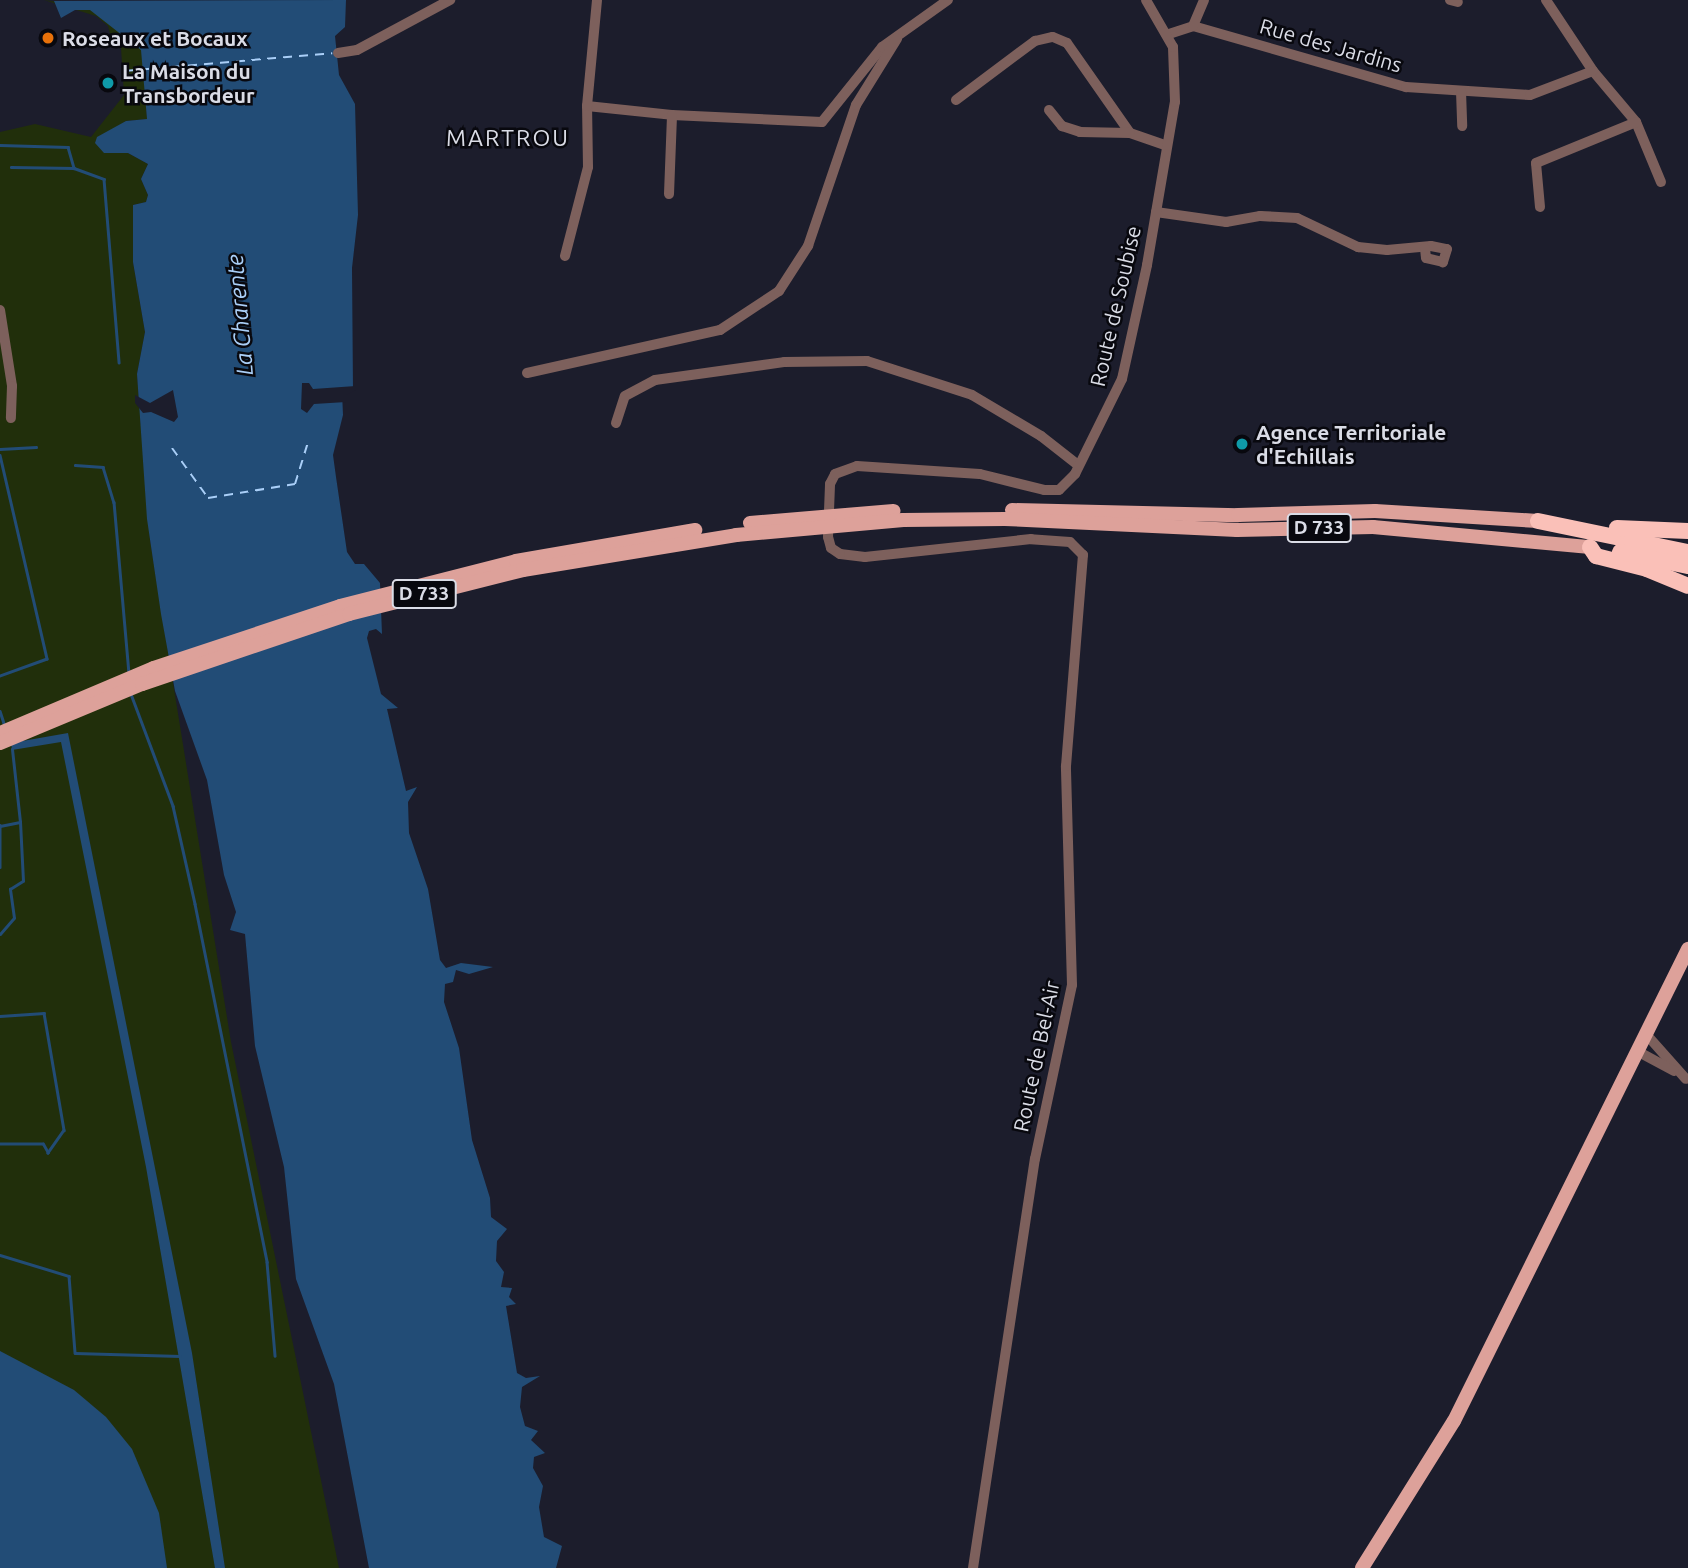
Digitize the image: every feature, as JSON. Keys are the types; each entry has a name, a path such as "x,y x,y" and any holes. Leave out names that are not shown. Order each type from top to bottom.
{"highway":[{"path":"1538,521 1688,531"},
{"name":"D 733","path":"1538,521 1688,552"},
{"path":"1590,547 1596,556 1647,569 1688,586"},
{"name":"D 733","path":"1590,547 1688,566"}],"main road":[{"name":"D 733","path":"0,733 192,654 408,587 633,539 868,518 1375,511 1538,521"},
{"name":"D 733","path":"0,743 194,664 461,584 660,545 868,518 1005,519 1237,530 1373,527 1590,547"},
{"path":"1362,1568 1454,1421 1688,949"}],"street":[{"path":"338,53 357,50 450,0"},
{"path":"565,256 588,167 587,106 597,0"},
{"path":"587,106 672,116 822,122 882,47 897,39 948,0"},
{"path":"1146,0 1168,34 1193,26 1204,0"},
{"path":"1546,0 1593,71 1636,121 1661,182"},
{"name":"Rue des Jardins","path":"1193,26 1406,87 1530,94 1593,71"},
{"name":"Route de Soubise","path":"1079,548 1070,542 1031,539 865,557 840,554 831,548 828,537 830,484 845,467 980,474 1055,491 1069,483 1122,379 1156,212 1177,83 1168,34"},
{"path":"956,100 1035,41 1053,37 1067,43 1130,134"},
{"path":"527,373 720,330 779,291 808,246 856,105 897,39"},
{"path":"1461,91 1462,127"},
{"path":"1049,110 1062,126 1080,132 1130,134 1167,146"},
{"path":"669,194 672,116"},
{"path":"1540,207 1536,163 1636,121"},
{"path":"1156,212 1226,222 1260,216 1297,218 1358,247 1425,248"},
{"path":"0,310 12,386 11,418"},
{"path":"616,423 625,396 655,380 784,362 867,361 972,395 1041,436 1078,465"},
{"name":"Route de Bel-Air","path":"973,1568 1043,1110 1072,985 1066,765 1084,562 1079,548"},
{"path":"1646,1034 1687,1080"},
{"path":"1637,1051 1687,1080"}],"green space":[{"path":"44,0 104,9 143,44 147,119 126,121 103,136 104,153 128,153 148,164 141,179 148,195 146,202 133,205 133,262 145,332 137,374 150,540 231,1042 339,1568 0,1568 0,132 35,124 91,137 124,95 121,48 113,46 108,26 96,16"}],"water":[{"name":"La Charente","path":"346,0 345,27 335,36 339,75 355,104 358,215 352,268 353,390 342,392 343,415 333,455 347,552 355,564 364,564 380,583 382,634 376,629 369,631 367,638 381,694 398,708 387,709 406,791 417,787 408,802 409,833 428,889 440,960 446,968 461,963 493,967 469,974 456,970 453,982 445,984 444,1002 459,1048 472,1140 490,1198 491,1217 507,1229 497,1241 496,1261 504,1272 501,1287 512,1288 509,1297 516,1304 506,1306 517,1373 526,1378 540,1376 522,1387 520,1407 525,1426 538,1431 531,1440 545,1453 534,1457 533,1468 543,1486 539,1507 544,1537 562,1546 556,1568 369,1568 334,1384 296,1279 284,1167 255,1046 245,934 230,930 236,912 224,875 207,780 175,691 161,614 147,519 137,374 145,332 133,262 133,205 146,202 148,195 141,179 148,164 128,153 104,153 95,143 97,137 126,121 147,119 141,50 90,10 75,10 61,18 54,1"},
{"path":"68,733 192,1353 225,1568 215,1568 146,1167 61,742 12,750 11,743"},
{"path":"0,1351 74,1390 106,1417 132,1449 159,1513 167,1568 0,1568"}],"pier":[{"path":"302,383 309,383 313,389 356,386 356,390 346,395 346,402 314,404 307,413 301,409"},
{"path":"173,390 178,417 174,422 151,412 143,413 135,403 135,395 150,403"}],"waterway":[{"path":"0,145 68,147 74,168"},
{"path":"11,167 74,168 104,179 119,362"},
{"path":"0,449 36,447"},
{"path":"0,455 47,659 0,676"},
{"path":"75,465 103,467 114,502 129,674"},
{"path":"131,694 173,806 195,904 267,1262 275,1356"},
{"path":"0,711 5,726"},
{"path":"0,826 20,822 12,749"},
{"path":"0,934 14,918 10,889 23,881 20,822"},
{"path":"0,825 0,867"},
{"path":"0,1016 44,1013 64,1130 48,1153 43,1144 0,1144"},
{"path":"0,1255 69,1276 75,1353 180,1356"}],"ferry route":[{"path":"124,71 332,53"},
{"path":"172,448 208,498 295,484 309,439"}],"place":[{"name":"Roseaux et Bocaux","path":"48,38"},
{"name":"La Maison du Transbordeur","path":"108,83"},
{"name":"Agence Territoriale d'Echillais","path":"1242,444"}],"district":[{"name":"MARTROU","path":"508,138"}]}
